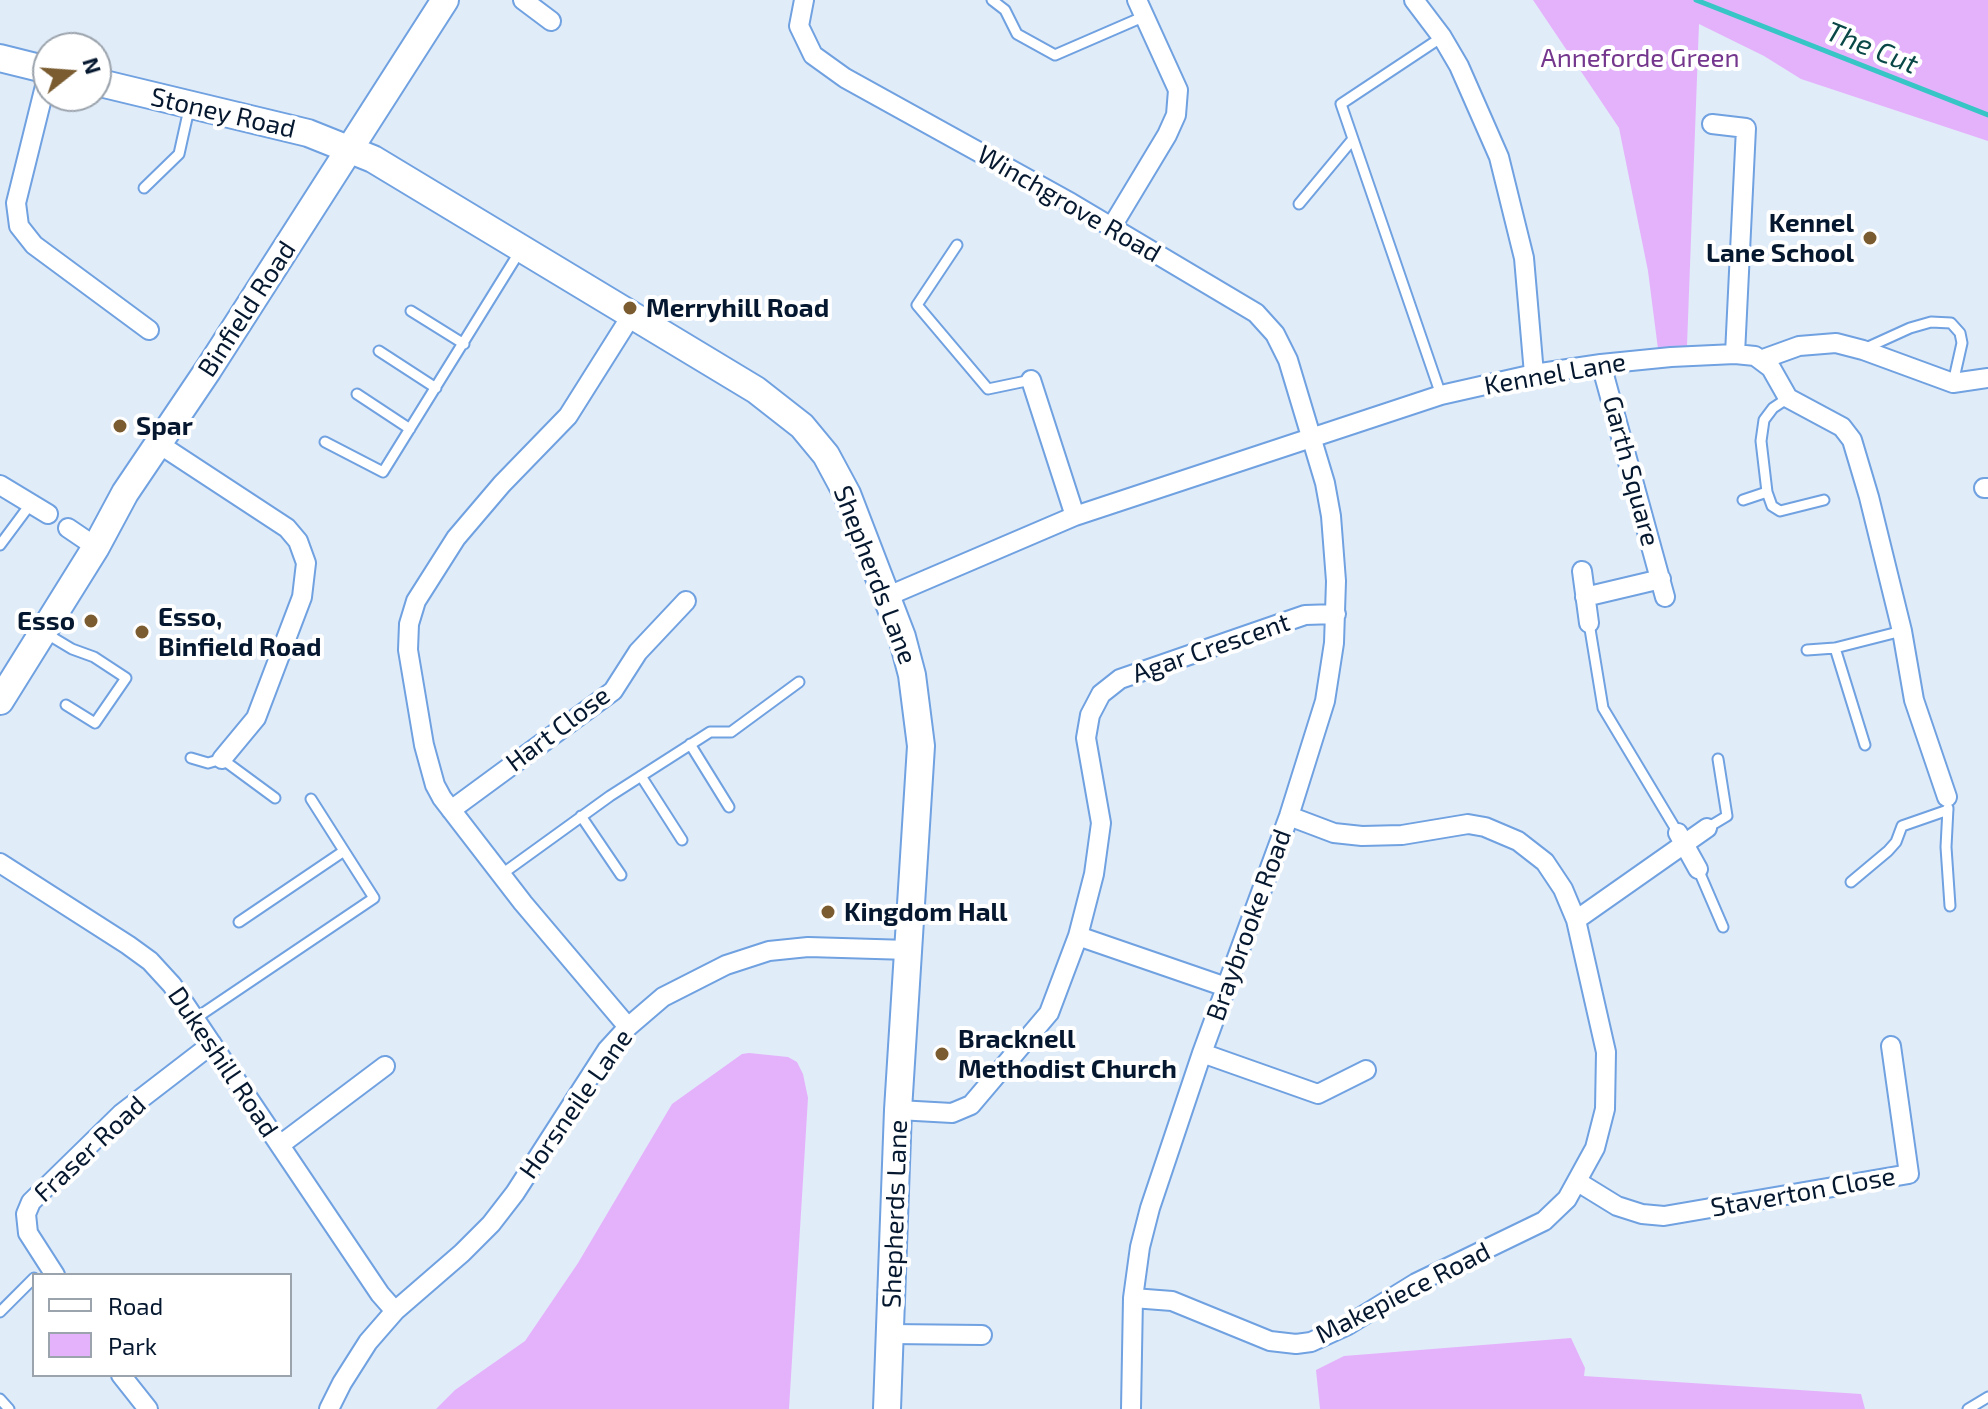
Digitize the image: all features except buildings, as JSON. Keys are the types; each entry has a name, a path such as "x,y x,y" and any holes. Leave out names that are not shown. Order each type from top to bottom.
{"street":[{"name":"Binfield Road","path":"3,689 96,547 125,493 445,0"},
{"path":"523,0 551,21"},
{"name":"Winchgrove Road","path":"804,0 799,26 813,55 845,78 1245,304 1275,334 1288,360 1311,438"},
{"path":"1414,0 1442,37 1483,116 1509,189 1524,258 1534,374"},
{"path":"1111,228 1176,115 1178,90 1141,8"},
{"path":"0,58 32,67"},
{"name":"Stoney Road","path":"112,86 308,133 349,149"},
{"path":"38,112 16,203 19,226 34,245 149,330"},
{"path":"1712,124 1746,128 1735,354"},
{"name":"Shepherds Lane","path":"349,149 432,193 756,390 811,435 847,494 888,596 912,675 921,746 898,1110 887,1409"},
{"path":"628,1027 502,874 435,785 408,650 409,624 416,601 456,538 502,484 568,416 631,316"},
{"path":"1948,804 1914,700 1902,631 1852,440 1842,427 1788,398 1763,359 1789,348 1836,343 1953,383 1988,378"},
{"name":"Kennel Lane","path":"888,596 1075,516 1441,395 1534,374 1601,364 1735,354 1763,359"},
{"name":"Garth Square","path":"1585,597 1663,588 1601,364"},
{"path":"1031,380 1075,516"},
{"name":"Braybrooke Road","path":"1131,1409 1133,1298 1140,1247 1150,1208 1202,1053 1289,816 1325,701 1336,614 1336,570 1325,483 1311,438"},
{"path":"159,444 287,528 298,541 306,563 302,597 256,718 222,759"},
{"path":"0,485 48,514"},
{"path":"68,528 96,547"},
{"path":"1582,571 1589,623"},
{"name":"Hart Close","path":"451,810 613,691 638,652 686,601"},
{"name":"Agar Crescent","path":"898,1110 952,1113 971,1105 1049,1013 1078,936 1094,874 1101,823 1086,738 1090,715 1101,694 1120,679 1305,615 1336,614"},
{"name":"Makepiece Road","path":"1133,1298 1172,1301 1237,1336 1283,1344 1311,1342 1416,1283 1532,1229 1555,1212 1578,1182 1595,1148 1601,1128 1607,1071 1602,1034 1576,920 1563,889 1545,862 1502,833 1468,824 1402,835 1362,836 1334,833 1289,816"},
{"path":"1576,920 1681,838 1707,828"},
{"path":"1681,838 1698,869"},
{"name":"Dukeshill Road","path":"0,863 150,961 172,985 380,1294 395,1311"},
{"path":"1078,936 1226,987"},
{"name":"Horsneile Lane","path":"329,1409 359,1355 395,1311 491,1224 515,1193 607,1050 628,1027 680,987 747,957 794,947 909,950"},
{"name":"Fraser Road","path":"44,1273 28,1233 26,1214 31,1202 121,1114 212,1044"},
{"name":"Staverton Close","path":"1578,1182 1617,1206 1642,1214 1664,1216 1909,1174 1891,1046"},
{"path":"1202,1053 1318,1094 1366,1070"},
{"path":"280,1145 385,1066"},
{"path":"891,1334 982,1335"},
{"path":"123,1377 148,1409"}],"lane":[{"path":"992,0 1005,10 1017,34 1055,55 1141,8"},
{"path":"1441,395 1341,104 1442,37"},
{"path":"144,188 179,154 190,105"},
{"path":"1299,204 1353,139"},
{"path":"957,245 917,305 988,389 1031,380"},
{"path":"325,442 383,472 522,248"},
{"path":"411,311 464,344"},
{"path":"1863,350 1910,328 1931,322 1951,323 1960,333 1962,343 1953,383"},
{"path":"379,351 436,388"},
{"path":"357,394 410,429"},
{"path":"1788,398 1773,408 1764,420 1761,441 1767,492 1772,506 1780,511 1824,500"},
{"path":"1743,500 1767,492"},
{"path":"0,545 32,502"},
{"path":"1589,623 1603,708 1681,838"},
{"path":"1807,650 1835,648 1902,631"},
{"path":"43,632 72,649 94,657 126,678 95,723 66,705"},
{"path":"1835,648 1865,745"},
{"path":"502,874 581,816 690,744 710,732 731,732 799,682"},
{"path":"690,744 729,807"},
{"path":"191,758 208,763 222,759 275,798"},
{"path":"1707,828 1727,816 1718,759"},
{"path":"641,776 682,840"},
{"path":"196,1018 374,898 311,799"},
{"path":"1851,882 1888,851 1896,842 1902,826 1948,804 1946,847 1950,906"},
{"path":"581,816 621,875"},
{"path":"239,922 344,851"},
{"path":"1698,869 1723,927"},
{"path":"0,1312 32,1284"},
{"path":"1968,1409 1988,1397"},
{"path":"0,1399 9,1409"}],"green space":[{"name":"Anneforde Green","path":"1533,0 1988,0 1988,141 1801,79 1764,56 1699,24 1687,346 1658,349 1648,271 1619,128"},
{"path":"742,1054 788,1057 797,1062 808,1098 789,1409 436,1409 455,1390 525,1341 578,1263 672,1104"},
{"path":"1571,1338 1585,1368 1584,1376 1861,1394 1865,1409 1320,1409 1316,1370 1344,1356"}],"waterway":[{"name":"The Cut","path":"1696,0 1988,115"}],"place":[{"name":"Kennel Lane School","path":"1870,238"},
{"name":"Merryhill Road","path":"630,308"},
{"name":"Spar","path":"120,426"},
{"name":"Esso","path":"91,621"},
{"name":"Esso, Binfield Road","path":"142,632"},
{"name":"Kingdom Hall","path":"828,912"},
{"name":"Bracknell Methodist Church","path":"942,1054"}]}
